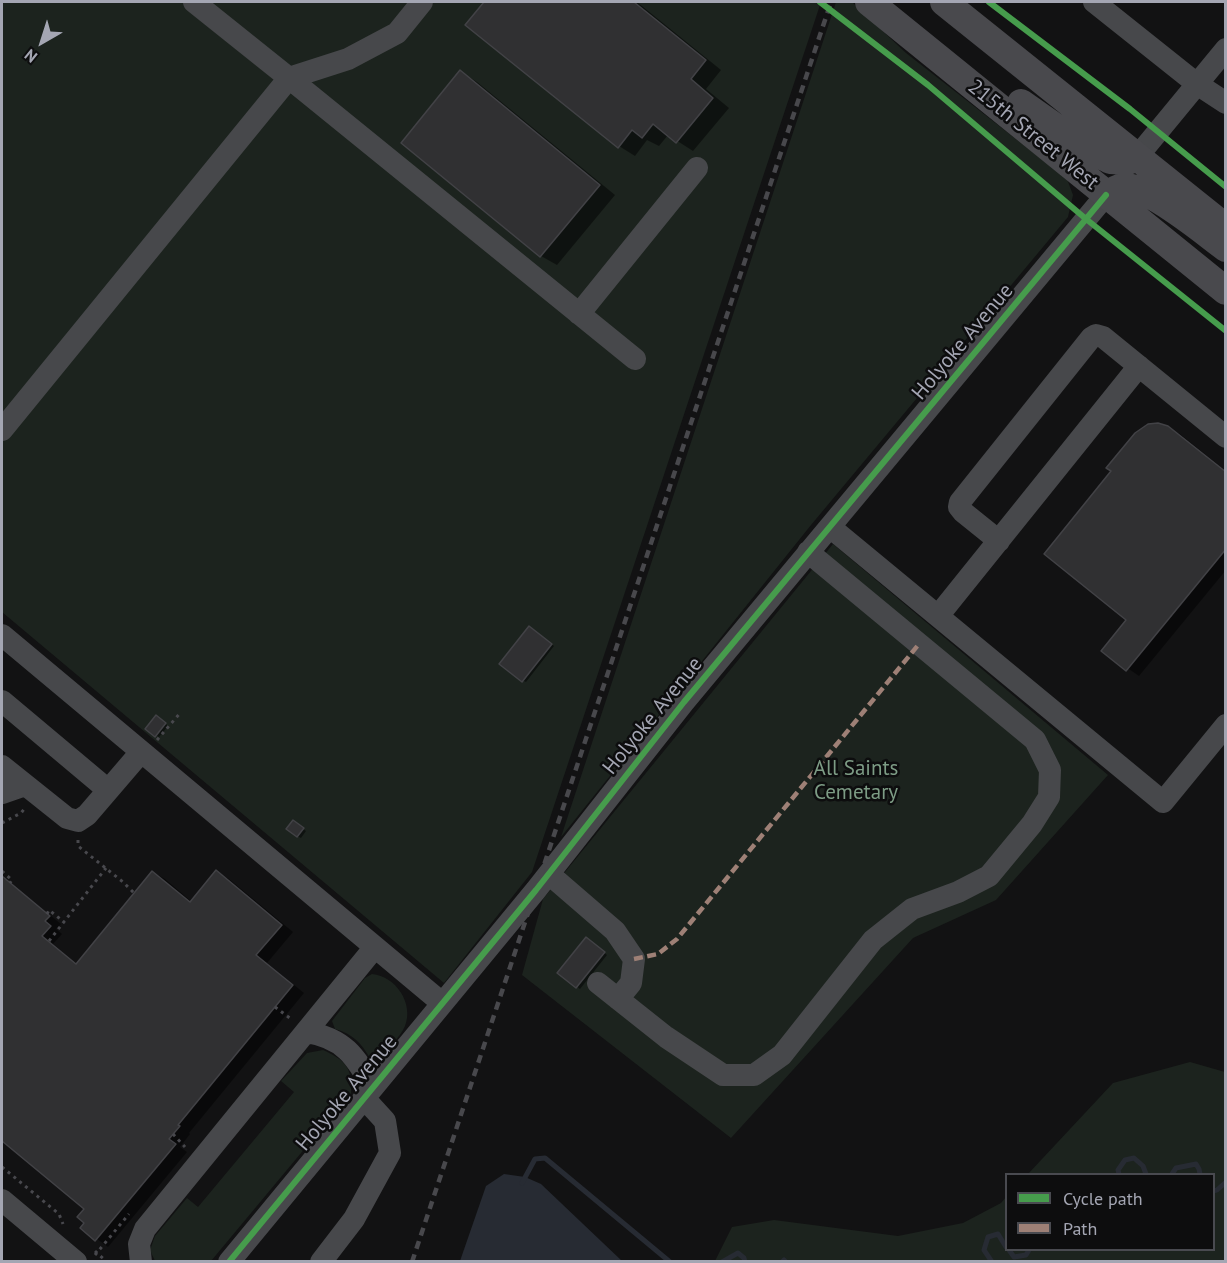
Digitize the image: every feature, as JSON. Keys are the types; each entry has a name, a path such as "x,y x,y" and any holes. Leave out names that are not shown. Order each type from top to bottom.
{"main road":[{"name":"215th Street West","path":"869,2 1226,291"},
{"path":"944,2 1226,228"},
{"path":"933,53 1005,93 1078,143 1110,160 1128,161 1137,157"},
{"path":"1106,195 1122,187 1139,189 1162,202 1226,248"}],"street":[{"path":"194,2 635,359"},
{"path":"2,430 290,78 348,59 397,33 422,2"},
{"path":"1095,2 1197,84 1226,103"},
{"path":"1137,157 1226,49"},
{"path":"579,314 697,168"},
{"name":"Holyoke Avenue","path":"229,1262 549,874 684,702 1106,195"},
{"path":"999,541 963,512 959,507 960,502 1083,347 1096,335 1103,337 1226,437"},
{"path":"938,616 1139,366"},
{"path":"830,527 1163,802 1226,725"},
{"path":"598,983 666,1037 723,1075 754,1075 782,1055 873,940 912,909 958,892 988,876 1032,824 1049,797 1050,770 1035,740 808,552"},
{"path":"2,635 442,1004"},
{"path":"2,701 108,790"},
{"path":"2,766 66,818 78,821 87,815 141,752"},
{"path":"2,793 31,790"},
{"path":"549,874 615,932 634,959 631,983 618,999"},
{"path":"141,1262 139,1244 145,1229 298,1025 375,947"},
{"path":"298,1025 342,1045 356,1058 369,1093 385,1121 390,1153 354,1219 321,1262"},
{"path":"2,1200 82,1254"}],"path":[{"path":"141,752 159,739 181,712"},
{"path":"2,823 21,813 31,790"},
{"path":"78,821 78,846 134,893"},
{"path":"49,941 106,868"},
{"path":"2,871 12,880 10,883"},
{"path":"47,914 49,910 64,922"},
{"path":"275,1007 298,1025"},
{"path":"173,1134 185,1147"},
{"path":"2,1167 59,1214 64,1226"},
{"path":"82,1254 107,1262"}],"green space":[{"path":"2,2 821,2 532,872 444,983 2,612"},
{"path":"836,2 852,2 906,53 1067,179 1073,195 1068,217 811,525 561,837"},
{"name":"All Saints Cemetary","path":"833,544 1108,775 996,900 913,938 731,1138 522,975 543,899"},
{"path":"372,974 389,980 395,986 405,1000 407,1009 403,1030 378,1059 370,1058 356,1040 335,1029 332,1021 365,978"},
{"path":"323,1050 337,1057 346,1066 351,1077 351,1093 211,1261 155,1261 150,1250 155,1236 187,1198 198,1207 294,1092 281,1081 307,1053"},
{"path":"1190,1062 1225,1072 1225,1261 715,1261 732,1227 774,1220 898,1236 963,1223 1001,1203 1005,1198 1005,1251 1215,1251 1215,1173 1029,1173 1113,1083"}],"shaded area":[{"path":"504,1174 525,1177 541,1184 622,1261 460,1261 486,1186"}],"building":[{"path":"484,2 634,2 706,60 691,79 713,98 676,143 653,124 642,138 632,130 618,148 465,25"},
{"path":"460,70 600,185 540,257 401,143"},
{"path":"1158,423 1168,426 1226,472 1226,549 1126,671 1101,651 1126,620 1044,554 1111,471 1106,468 1135,433 1148,424"},
{"path":"529,626 552,644 522,682 499,664"},
{"path":"156,715 166,723 155,737 145,729"},
{"path":"293,820 304,828 297,837 286,829"},
{"path":"216,870 282,925 256,955 293,985 178,1125 180,1126 169,1139 176,1144 95,1241 80,1228 84,1223 77,1217 84,1209 2,1141 2,876 50,916 45,921 51,926 42,936 76,964 152,871 190,902"},
{"path":"586,937 605,952 576,988 557,973"}],"waterway":[{"path":"522,1183 535,1159 545,1158 670,1262"},
{"path":"1119,1173 1118,1170 1125,1160 1134,1158 1143,1166 1146,1173"},
{"path":"1173,1173 1176,1168 1196,1164 1200,1173"},
{"path":"1215,1191 1226,1182"},
{"path":"992,1262 984,1250 988,1237 998,1234 1005,1245"},
{"path":"1010,1251 1014,1257 1026,1255 1028,1251"},
{"path":"722,1262 738,1253 745,1262"},
{"path":"782,1262 784,1260 786,1262"}],"railway":[{"path":"412,1262 831,2"}],"marked path":[{"path":"634,959 658,954 677,939 919,644"}],"cycle path":[{"path":"820,2 928,85 1086,219 1226,331"},
{"path":"989,2 1130,109 1226,187"},
{"path":"229,1262 536,890 684,702 1106,195"}]}
